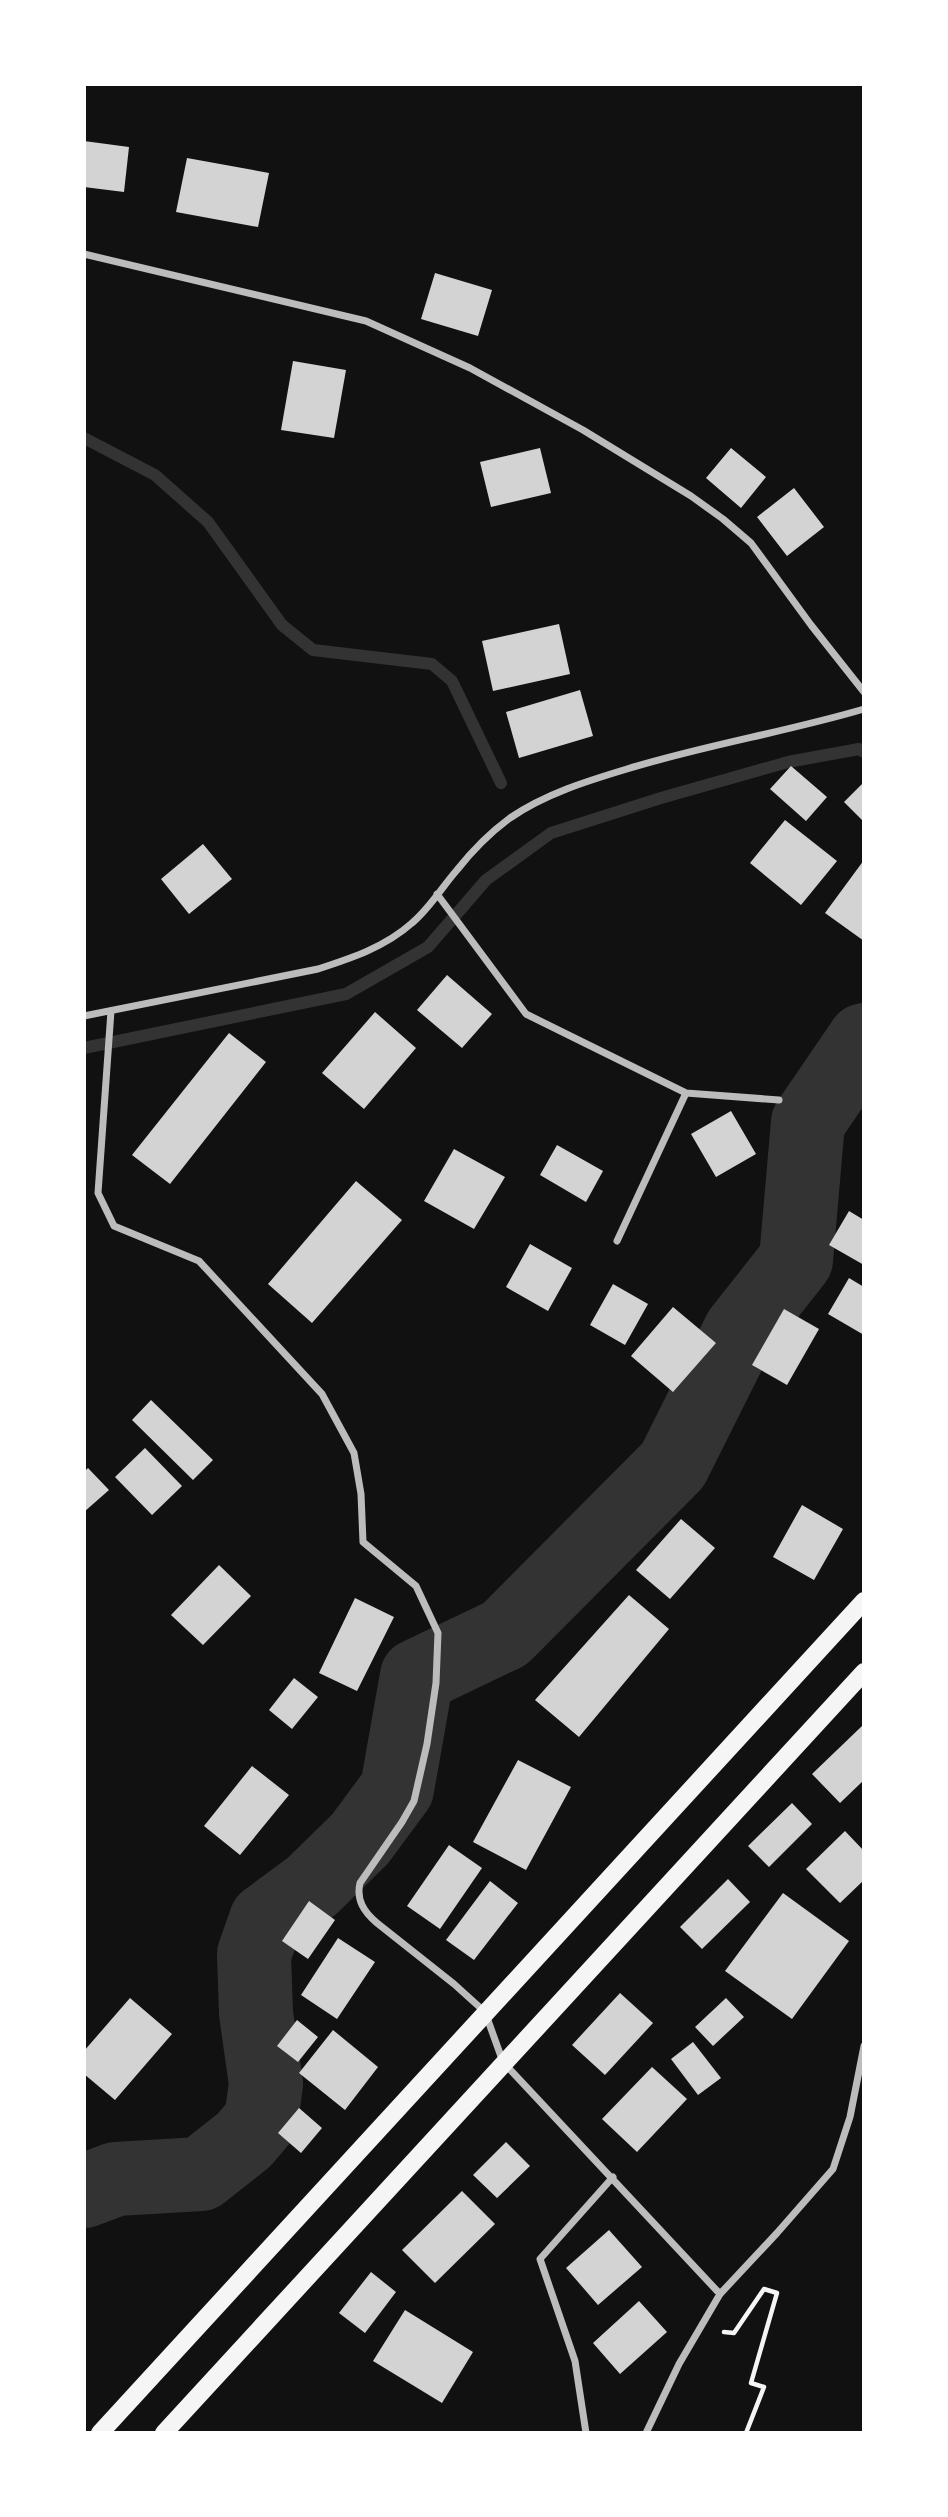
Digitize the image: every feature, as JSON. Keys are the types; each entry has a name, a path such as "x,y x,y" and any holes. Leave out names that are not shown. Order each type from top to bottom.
{"main road":[{"path":"100,2433 864,1601"},
{"path":"164,2433 864,1672"}],"street":[{"path":"84,254 366,321 470,368 583,430 691,496 751,543 864,692"},
{"path":"84,1016 111,1013 318,970 356,957 387,942 413,922 439,896 458,868 511,818 583,782 680,753 832,719 864,709"},
{"path":"439,896 526,1014 686,1093 779,1100"},
{"path":"111,1013 99,1193 114,1226 199,1261 322,1394 354,1453 361,1494 363,1542 416,1586 438,1633 436,1683 428,1744 414,1801 359,1883 358,1892 366,1913 485,2012 503,2062 720,2294"},
{"path":"617,1241 686,1093"},
{"path":"646,2433 720,2294 833,2169 850,2117 864,2046"},
{"path":"586,2433 575,2361 540,2259 613,2177"}],"path":[{"path":"698,2332 734,2333 764,2289 777,2293 751,2383 764,2388 746,2433"}],"building":[{"path":"84,141 129,147 124,192 84,187"},
{"path":"187,158 269,173 258,227 176,212"},
{"path":"435,273 492,290 478,336 421,319"},
{"path":"293,361 346,370 334,438 281,430"},
{"path":"540,448 551,493 491,507 480,462"},
{"path":"731,448 766,477 741,508 706,478"},
{"path":"794,488 824,527 787,556 757,517"},
{"path":"559,624 570,674 493,691 482,641"},
{"path":"580,690 593,736 519,758 506,712"},
{"path":"791,766 827,797 806,821 770,789"},
{"path":"864,782 864,822 844,802"},
{"path":"785,820 837,861 801,905 750,863"},
{"path":"203,844 232,879 189,914 161,879"},
{"path":"864,860 864,941 825,913"},
{"path":"447,975 492,1014 462,1048 417,1010"},
{"path":"375,1012 416,1048 364,1109 322,1073"},
{"path":"229,1033 266,1062 170,1184 132,1155"},
{"path":"731,1111 756,1154 716,1177 691,1134"},
{"path":"557,1145 603,1171 586,1202 540,1175"},
{"path":"454,1149 505,1177 474,1229 424,1201"},
{"path":"356,1181 402,1220 312,1323 268,1284"},
{"path":"849,1211 864,1220 864,1265 829,1245"},
{"path":"530,1244 572,1268 548,1311 506,1287"},
{"path":"849,1278 864,1287 864,1335 828,1314"},
{"path":"613,1284 648,1304 625,1345 590,1325"},
{"path":"673,1307 716,1343 673,1392 631,1356"},
{"path":"784,1309 819,1329 787,1385 752,1365"},
{"path":"151,1400 213,1460 193,1480 132,1420"},
{"path":"145,1448 182,1486 152,1515 115,1477"},
{"path":"88,1468 109,1490 84,1512 84,1472"},
{"path":"802,1505 843,1529 814,1580 773,1557"},
{"path":"681,1519 715,1548 670,1599 636,1570"},
{"path":"219,1565 251,1596 203,1645 171,1615"},
{"path":"629,1595 669,1629 579,1737 535,1700"},
{"path":"355,1598 394,1617 357,1691 319,1673"},
{"path":"294,1678 318,1697 292,1729 269,1710"},
{"path":"862,1726 864,1780 840,1803 812,1774"},
{"path":"518,1760 571,1787 526,1870 473,1842"},
{"path":"252,1766 289,1795 240,1855 204,1826"},
{"path":"792,1803 812,1824 769,1867 748,1846"},
{"path":"845,1831 864,1851 864,1880 840,1903 806,1869"},
{"path":"449,1845 482,1868 440,1929 407,1906"},
{"path":"728,1879 750,1902 702,1949 680,1927"},
{"path":"490,1881 518,1903 474,1960 446,1940"},
{"path":"783,1893 849,1941 792,2019 725,1971"},
{"path":"309,1901 335,1920 308,1959 282,1941"},
{"path":"338,1938 375,1962 337,2019 301,1995"},
{"path":"620,1993 653,2023 605,2075 572,2045"},
{"path":"130,1998 172,2034 115,2100 84,2074 84,2051"},
{"path":"726,1998 744,2017 713,2046 695,2027"},
{"path":"297,2020 318,2037 298,2062 277,2046"},
{"path":"333,2030 378,2067 345,2110 299,2073"},
{"path":"693,2042 721,2078 698,2095 671,2059"},
{"path":"652,2067 687,2099 637,2152 602,2119"},
{"path":"299,2108 322,2128 301,2153 278,2133"},
{"path":"506,2142 530,2166 497,2198 473,2175"},
{"path":"462,2191 495,2224 435,2283 402,2250"},
{"path":"609,2230 642,2267 598,2305 566,2268"},
{"path":"371,2272 396,2292 365,2333 339,2313"},
{"path":"639,2301 667,2332 620,2374 593,2343"},
{"path":"405,2310 473,2352 442,2403 373,2361"}],"waterway":[{"path":"84,438 155,475 208,522 282,625 313,650 432,664 452,681 501,783"},
{"path":"84,1048 346,994 428,947 486,880 551,833 788,762 859,749 864,752"},
{"path":"84,2191 116,2179 201,2174 244,2140 261,2120 266,2084 256,2013 254,1954 266,1920 312,1886 360,1839 397,1789 417,1676 505,1634 673,1465 740,1331 796,1260 808,1122 864,1040"}]}
